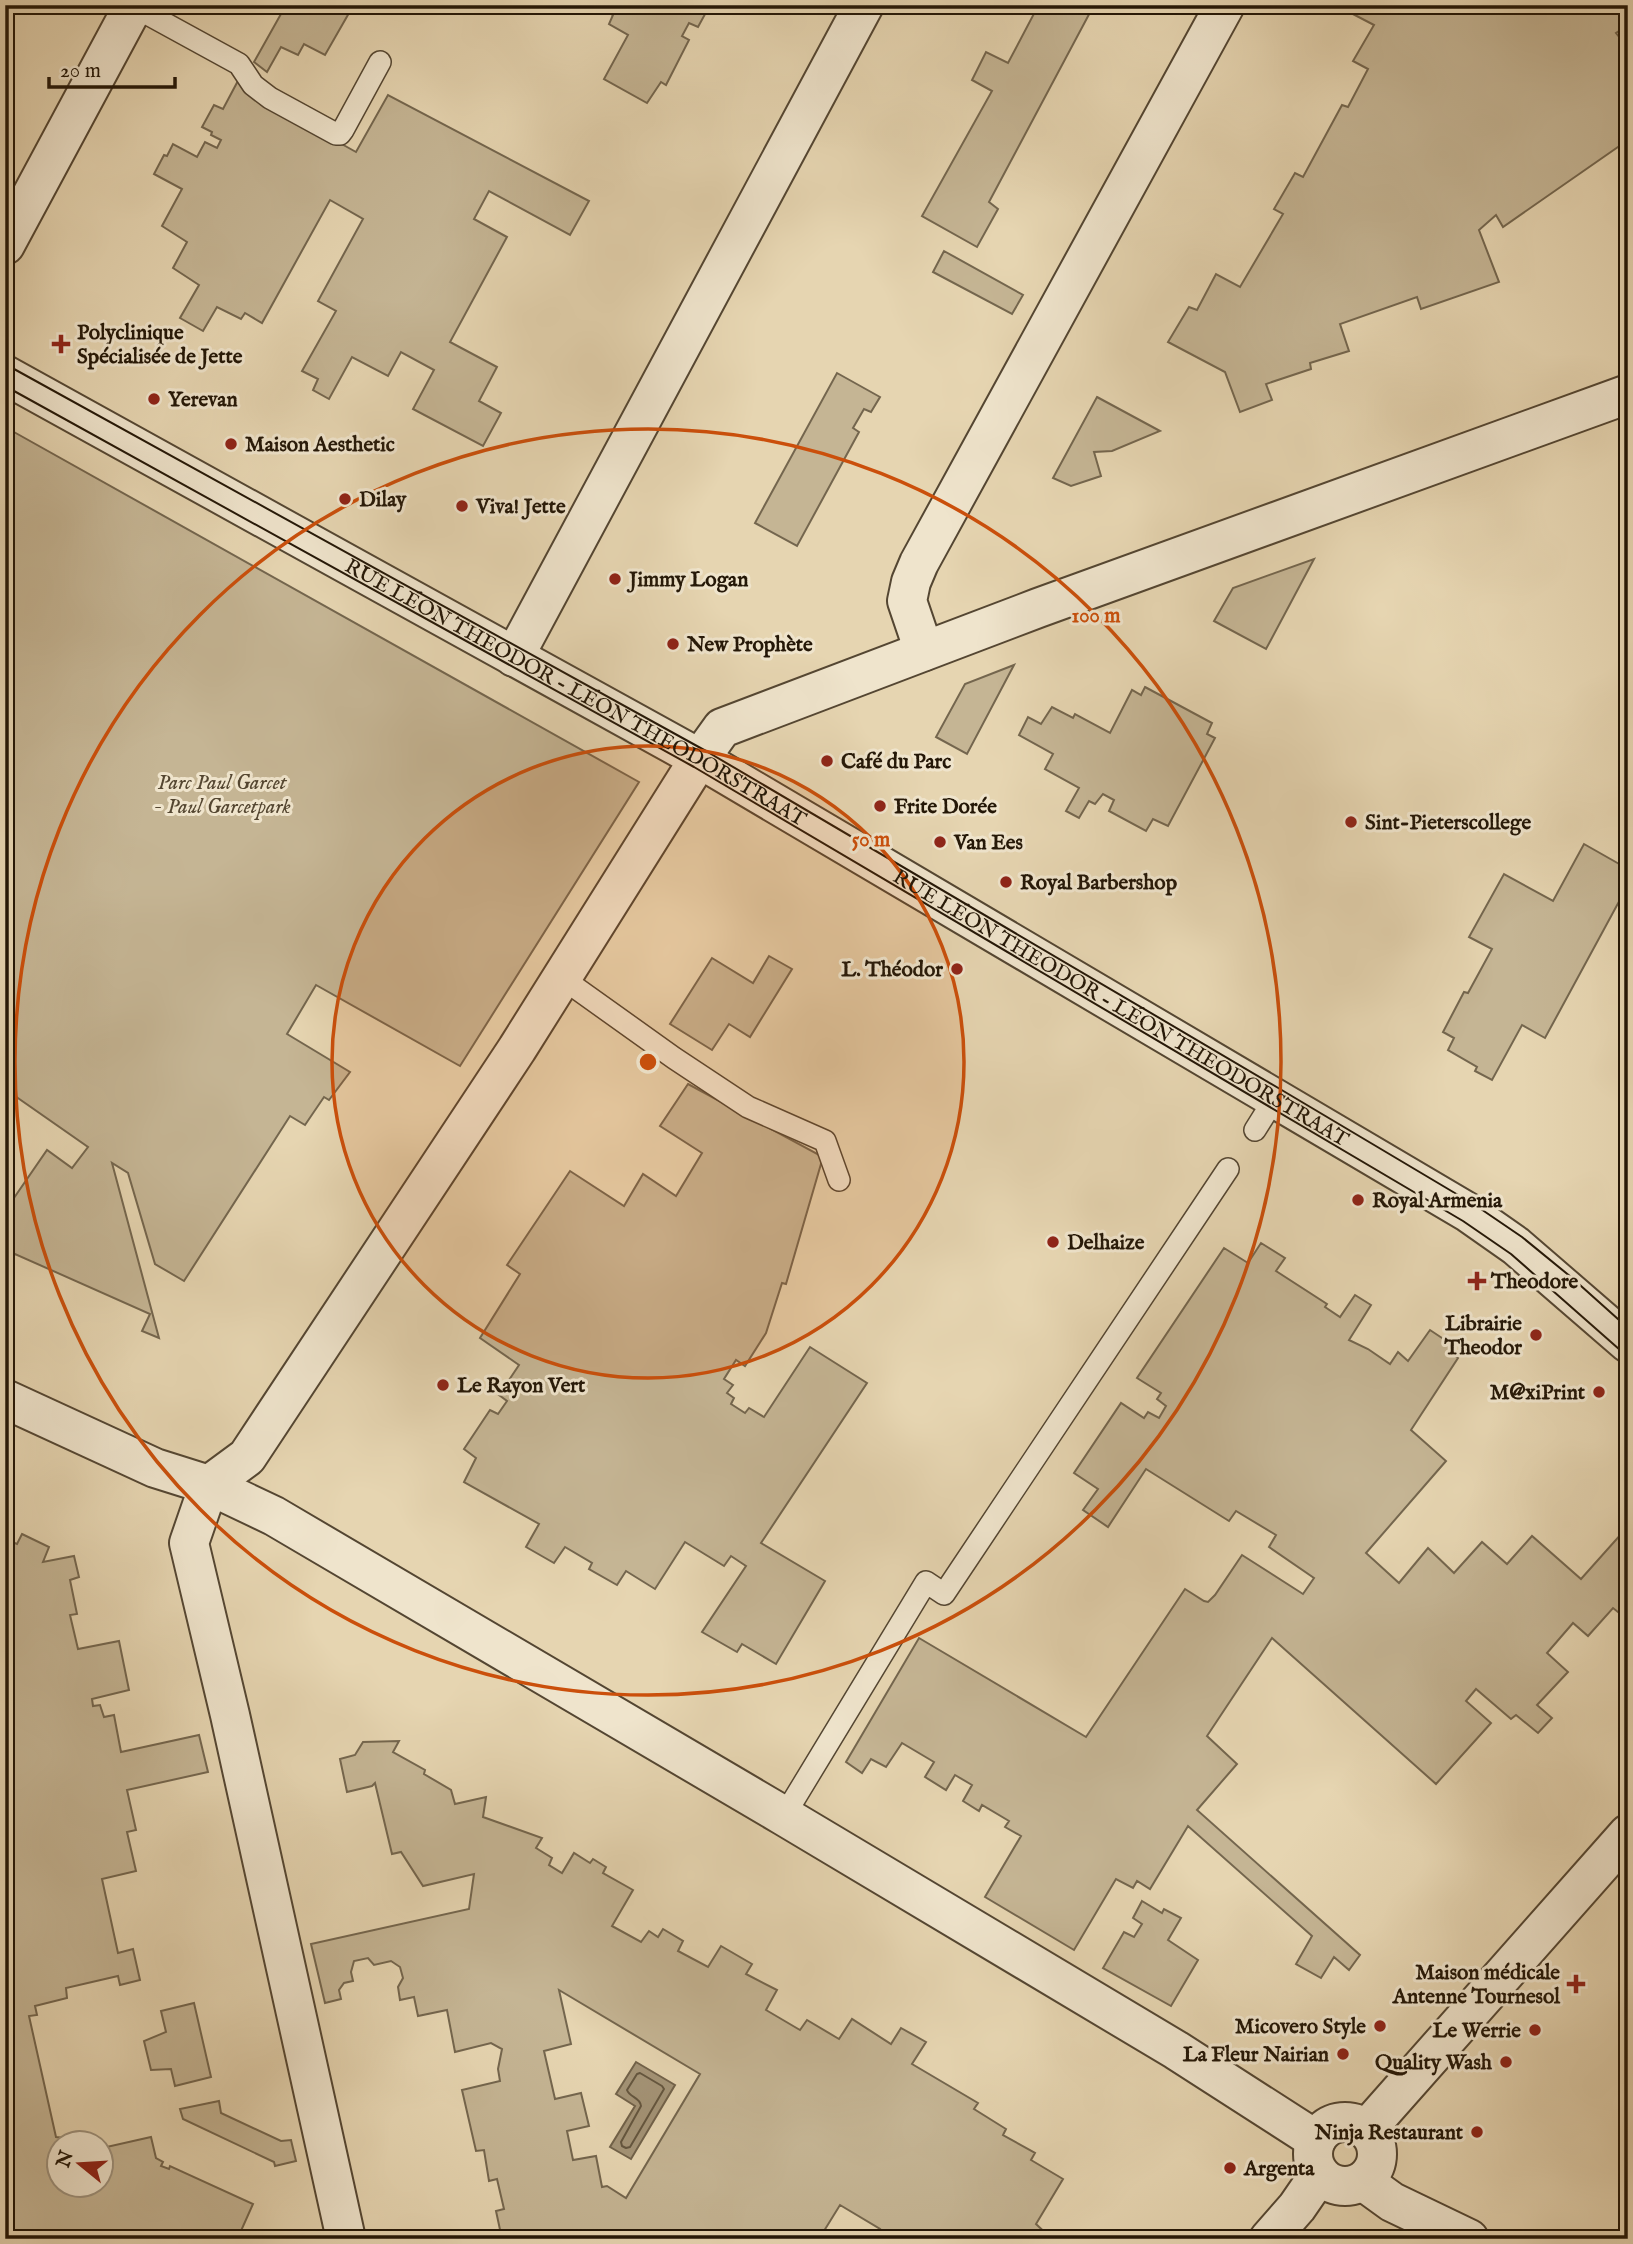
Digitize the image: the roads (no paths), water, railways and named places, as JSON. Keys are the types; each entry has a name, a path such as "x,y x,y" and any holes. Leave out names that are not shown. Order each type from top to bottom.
{"street":[{"path":"514,657 864,5"},
{"path":"924,652 907,601 919,563 1225,5"},
{"path":"5,245 133,6"},
{"name":"RUE LÉON THEODOR - LÉON THEODORSTRAAT","path":"5,375 700,759 1469,1213 1564,1286 1628,1343"},
{"path":"346,2239 189,1543 208,1485 247,1457 510,1061 678,790 722,728 1038,608 1628,394"},
{"path":"5,1399 155,1468 208,1485 274,1516 785,1816 1176,2050 1318,2157 1327,2181 1345,2187 1363,2181 1371,2173 1377,2150 1367,2130 1348,2122 1329,2126 1318,2157 1297,2207 1269,2239"},
{"path":"1367,2130 1628,1834"},
{"path":"1363,2181 1392,2202 1406,2226 1469,2239"}],"lane":[{"path":"133,6 239,64 253,85 271,99 336,134 343,130 380,62"},
{"path":"562,978 748,1107 825,1141 839,1180"},
{"path":"1255,1130 1275,1098"},
{"path":"785,1816 926,1582 944,1594 1228,1169"}],"water":[{"path":"636,2062 675,2085 631,2159 610,2147 635,2106 616,2094"}],"tram line":[{"path":"5,364 706,751 1280,1089 1475,1205 1522,1237 1628,1328"},
{"path":"5,386 694,767 1463,1221 1511,1254 1628,1357"}],"place":[{"name":"Polyclinique Spécialisée de Jette","path":"61,344"},
{"name":"Yerevan","path":"154,399"},
{"name":"Maison Aesthetic","path":"231,444"},
{"name":"Dilay","path":"345,499"},
{"name":"Viva! Jette","path":"462,506"},
{"name":"Jimmy Logan","path":"615,579"},
{"name":"New Prophète","path":"673,644"},
{"name":"Café du Parc","path":"827,761"},
{"name":"Frite Dorée","path":"880,806"},
{"name":"Sint-Pieterscollege","path":"1351,822"},
{"name":"Van Ees","path":"940,842"},
{"name":"Royal Barbershop","path":"1006,882"},
{"name":"L. Théodor","path":"957,969"},
{"name":"Royal Armenia","path":"1358,1200"},
{"name":"Delhaize","path":"1053,1242"},
{"name":"Theodore","path":"1477,1281"},
{"name":"Librairie Theodor","path":"1536,1335"},
{"name":"Le Rayon Vert","path":"443,1385"},
{"name":"M@xiPrint","path":"1599,1392"},
{"name":"Maison médicale Antenne Tournesol","path":"1576,1984"},
{"name":"Micovero Style","path":"1380,2026"},
{"name":"Le Werrie","path":"1535,2030"},
{"name":"La Fleur Nairian","path":"1343,2054"},
{"name":"Quality Wash","path":"1506,2062"},
{"name":"Ninja Restaurant","path":"1477,2132"},
{"name":"Argenta","path":"1230,2168"}],"park label":[{"name":"Parc Paul Garcet - Paul Garcetpark","path":"222,794"}]}
